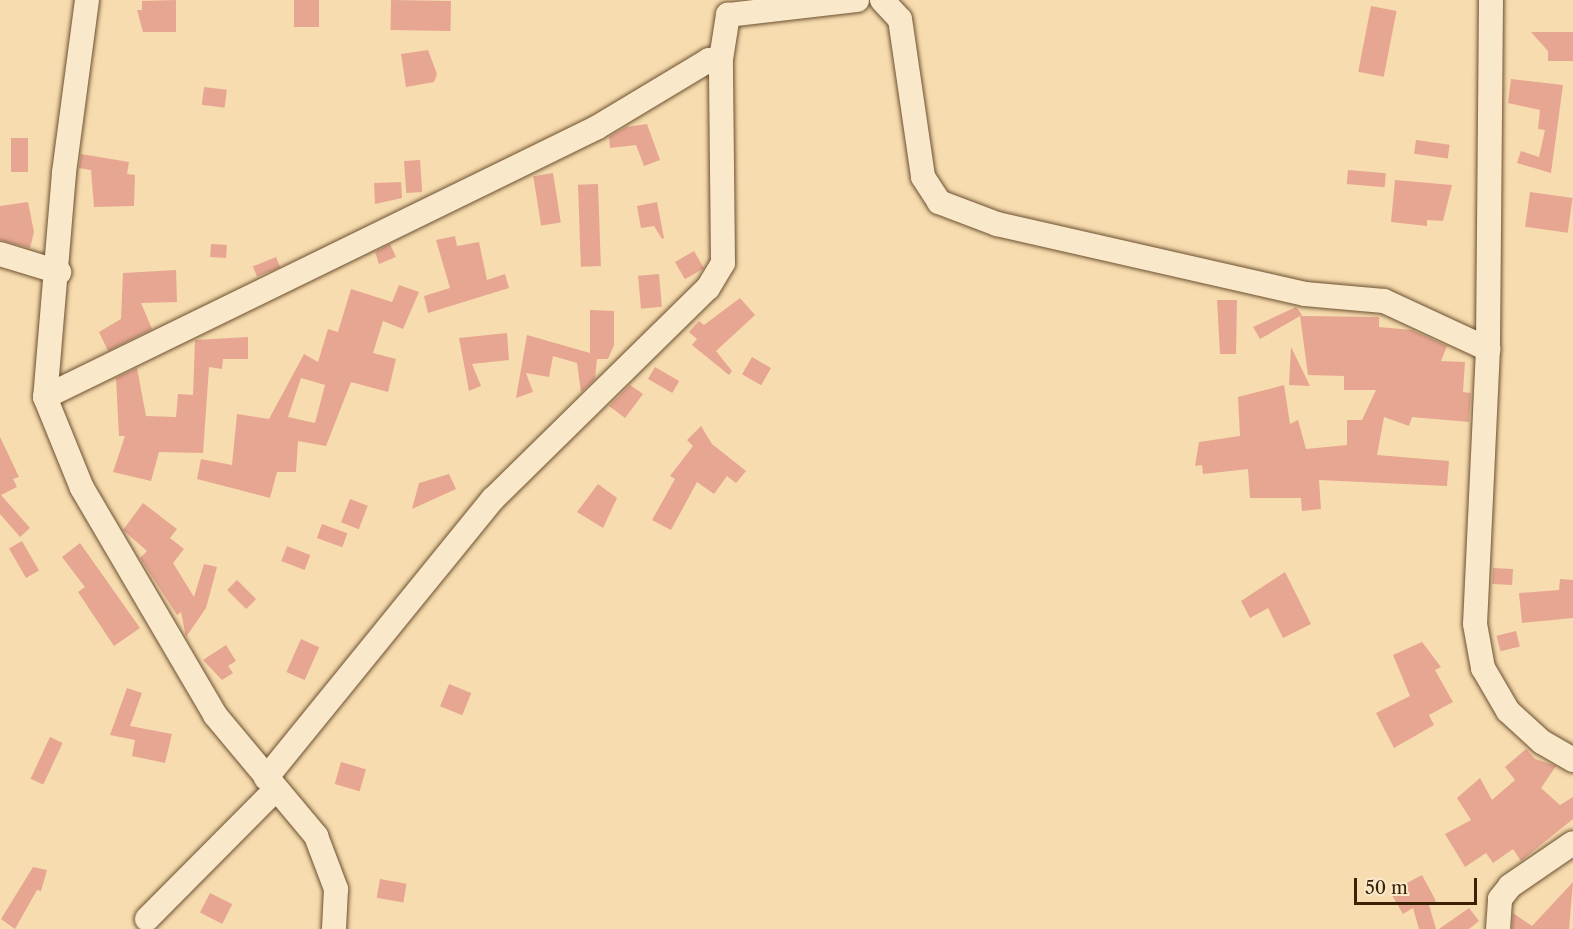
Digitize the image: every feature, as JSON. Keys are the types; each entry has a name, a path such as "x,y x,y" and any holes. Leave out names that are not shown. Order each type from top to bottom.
{"street":[{"path":"87,0 64,173 59,272 45,397 82,488 215,715 316,836 329,863 336,889 334,929"},
{"path":"147,919 271,784 493,499 708,288 723,263 721,59 726,9 734,12 857,0"},
{"path":"882,0 900,19 923,177 939,202 997,224 1305,294 1384,301 1488,349"},
{"path":"1491,0 1488,349 1475,624 1483,668 1508,711 1542,742 1573,760"},
{"path":"45,397 596,128 709,60 721,59"},
{"path":"0,254 59,272"},
{"path":"1498,929 1500,899 1510,886 1573,843"}],"building":[{"path":"176,0 176,32 143,32 137,10 142,10 142,1"},
{"path":"294,0 319,0 319,27 294,27"},
{"path":"391,0 451,1 450,31 390,30"},
{"path":"1371,6 1397,11 1384,77 1358,72"},
{"path":"1531,32 1573,32 1573,61 1548,61 1548,51"},
{"path":"428,50 437,74 434,82 406,87 401,54"},
{"path":"1511,79 1563,85 1551,173 1517,163 1521,151 1539,157 1545,130 1538,129 1540,110 1508,103"},
{"path":"204,87 227,90 225,108 202,105"},
{"path":"647,124 660,160 644,166 636,145 610,148 609,137 626,127"},
{"path":"11,138 28,138 28,172 11,172"},
{"path":"1416,140 1450,145 1448,159 1414,154"},
{"path":"81,154 129,162 127,174 135,175 134,206 94,207 91,170 79,168"},
{"path":"420,160 422,192 406,193 404,161"},
{"path":"1348,170 1386,173 1385,187 1347,184"},
{"path":"553,173 561,222 541,226 533,176"},
{"path":"1395,180 1452,185 1443,221 1427,220 1427,226 1391,222"},
{"path":"401,182 402,198 375,204 374,183"},
{"path":"598,184 601,266 581,267 578,185"},
{"path":"1530,192 1573,198 1568,233 1525,227"},
{"path":"28,202 34,232 30,248 0,240 0,206"},
{"path":"657,202 664,238 662,239 654,226 641,228 637,206"},
{"path":"455,236 457,246 479,242 487,280 505,274 509,288 428,313 424,296 450,288 436,240"},
{"path":"211,244 227,245 226,258 210,257"},
{"path":"390,244 396,257 379,264 375,252"},
{"path":"694,251 704,268 685,279 675,262"},
{"path":"276,257 280,267 257,277 253,266"},
{"path":"176,270 177,302 141,303 152,329 108,351 99,332 121,319 123,273"},
{"path":"659,274 662,307 641,309 638,276"},
{"path":"399,285 419,292 403,329 383,321 373,353 396,359 388,392 351,382 326,446 298,441 296,472 277,472 270,498 197,479 201,459 232,465 237,414 269,419 304,354 318,362 328,329 338,332 351,289 392,302","holes":["301,378 325,385 315,423 288,417"]},
{"path":"740,298 755,315 716,351 732,371 729,375 692,345 697,339 689,332 699,321 704,325"},
{"path":"1217,300 1237,300 1236,354 1220,354"},
{"path":"1296,307 1302,315 1260,339 1253,327"},
{"path":"590,310 614,311 614,345 608,359 597,359 595,379 581,392 577,363 553,356 549,377 526,373 533,392 516,398 527,335 590,353"},
{"path":"1300,316 1379,317 1379,327 1412,330 1447,346 1441,361 1465,362 1463,392 1471,393 1469,422 1412,417 1409,426 1384,417 1377,455 1449,461 1447,486 1319,480 1321,509 1302,511 1301,498 1250,498 1248,469 1203,474 1202,465 1195,466 1199,442 1240,436 1238,397 1284,385 1290,424 1298,420 1306,449 1347,445 1347,420 1362,420 1376,390 1344,390 1344,376 1308,375"},
{"path":"507,333 509,360 472,364 481,386 469,391 459,338"},
{"path":"248,337 248,359 223,359 222,369 209,367 203,453 159,452 151,481 113,472 125,436 119,436 116,378 137,368 146,416 176,417 178,394 193,395 195,340"},
{"path":"1291,347 1310,386 1289,385"},
{"path":"752,357 771,368 761,385 742,374"},
{"path":"655,367 679,381 672,393 648,379"},
{"path":"630,385 643,394 625,418 609,406"},
{"path":"701,426 712,444 746,471 736,483 727,476 714,494 697,482 671,530 652,520 675,479 670,476 693,446 687,440"},
{"path":"0,437 19,477 13,479 17,487 1,495 30,528 20,537 0,514"},
{"path":"449,474 456,489 412,509 419,483"},
{"path":"598,484 617,498 603,528 577,512"},
{"path":"350,499 368,506 359,529 341,522"},
{"path":"143,503 177,529 170,538 184,549 173,563 194,597 204,564 217,567 206,608 186,637 181,612 177,615 140,558 147,551 123,530"},
{"path":"322,524 347,533 342,547 317,538"},
{"path":"22,541 39,570 26,578 9,548"},
{"path":"80,543 140,628 114,646 78,592 85,587 62,557"},
{"path":"287,546 310,555 305,570 281,561"},
{"path":"1493,568 1513,569 1512,585 1492,584"},
{"path":"1285,572 1311,624 1283,638 1268,608 1250,618 1241,601"},
{"path":"1560,579 1573,580 1573,618 1522,623 1519,593 1559,590"},
{"path":"237,580 256,599 246,609 227,590"},
{"path":"1516,631 1520,647 1500,651 1497,636"},
{"path":"301,639 319,647 305,680 286,672"},
{"path":"1422,642 1441,667 1435,670 1453,702 1429,715 1434,725 1394,748 1376,713 1410,696 1393,655"},
{"path":"226,645 236,661 228,666 233,673 222,680 203,660"},
{"path":"449,684 471,693 462,715 440,706"},
{"path":"127,688 142,693 130,726 172,734 165,763 132,756 135,740 110,735"},
{"path":"50,737 63,743 43,785 31,779"},
{"path":"1526,749 1535,759 1556,766 1541,788 1560,805 1573,797 1573,819 1521,861 1513,849 1493,863 1486,853 1465,867 1445,834 1471,820 1457,798 1480,778 1492,800 1515,780 1505,767"},
{"path":"341,762 366,769 360,791 335,784"},
{"path":"33,867 47,870 41,891 37,890 15,929 1,919"},
{"path":"1422,875 1436,901 1429,905 1436,929 1419,929 1413,908 1403,914 1390,892"},
{"path":"380,879 407,884 403,902 377,898"},
{"path":"1573,882 1569,929 1512,929 1513,913 1532,926"},
{"path":"210,893 232,904 222,924 200,913"},
{"path":"1469,908 1479,921 1469,929 1439,929"}]}
